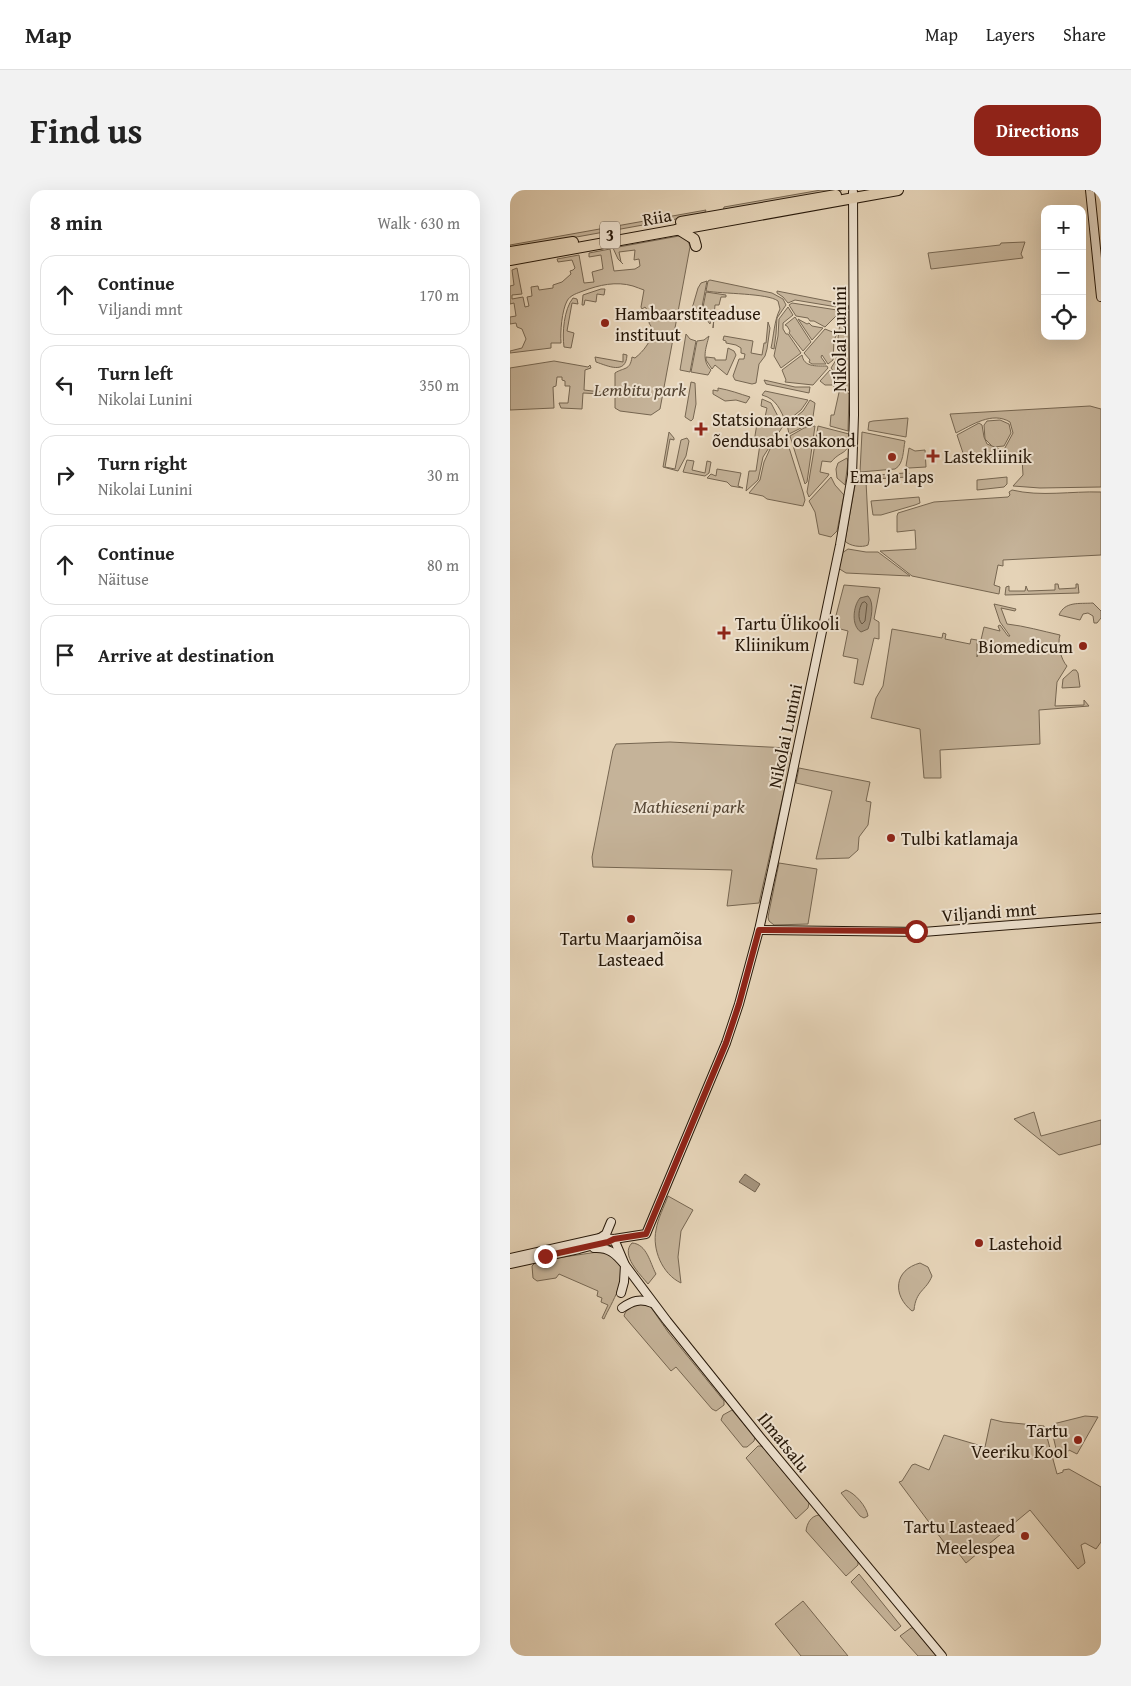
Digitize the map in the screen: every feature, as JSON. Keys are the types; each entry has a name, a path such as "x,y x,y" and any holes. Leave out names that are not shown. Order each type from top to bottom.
{"highway":[{"name":"Riia","path":"510,252 790,202 898,190"},
{"name":"Riia","path":"510,260 857,194"},
{"path":"678,229 694,238 696,246"}],"street":[{"path":"1090,190 1101,297"},
{"name":"Nikolai Lunini","path":"614,1239 646,1234 726,1043 739,1004 759,930 819,646 852,475 857,194"},
{"name":"Viljandi mnt","path":"759,930 923,932 1101,918"},
{"path":"600,1238 606,1234 611,1222"},
{"path":"510,1258 600,1238 614,1239"},
{"path":"510,1264 580,1249 614,1239"},
{"name":"Ilmatsalu","path":"614,1239 625,1265 654,1305 760,1437 942,1656"},
{"path":"580,1249 602,1248 611,1250 625,1265 621,1293"},
{"path":"622,1308 638,1300 644,1300 654,1305"}],"green space":[{"path":"821,190 842,190 723,211 724,207"},
{"path":"706,210 704,214 510,249 510,245"},
{"name":"Lembitu park","path":"679,236 689,243 690,247 660,409 651,415 620,411 615,408 615,373 630,365 632,357 635,358 641,352 651,339 654,331 649,323 651,315 645,307 642,309 641,307 644,290 634,286 608,284 574,294 565,305 561,327 561,343 551,343 551,348 510,353 510,351 522,348 526,339 522,329 517,327 516,323 510,324 510,317 516,316 514,303 510,304 510,286 514,285 512,270 517,268 522,294 512,295 512,299 523,297 525,307 529,306 527,297 532,296 531,287 538,286 539,290 553,288 553,285 562,282 571,274 570,271 575,268 572,260 558,262 557,259 579,255 584,283 594,282 592,272 603,269 601,255 589,257 589,253 610,249 614,271 635,269 640,266 639,259 634,260 635,250 619,252 621,262 613,248"},
{"path":"1025,242 1021,254 1023,258 931,269 928,253 1000,245 1001,243"},
{"path":"707,281 700,317 689,319 698,288 701,283"},
{"path":"708,281 772,293 783,299 786,305 777,318 774,349 771,348 775,323 780,309 778,301 765,296 706,291"},
{"path":"605,289 604,295 597,294 596,302 585,300 584,305 582,305 583,295"},
{"path":"777,291 848,305 849,309 795,300 788,303"},
{"path":"706,292 726,295 726,297 721,297 719,305 715,305 714,319 711,319 710,324 701,317"},
{"path":"573,298 577,299 578,304 572,303 567,331 574,333 571,348 564,347 563,335 564,321"},
{"path":"792,303 840,312 825,327 810,321 808,318 796,316 789,305"},
{"path":"788,307 793,315 783,323 783,329 801,353 781,368 774,356 779,319"},
{"path":"844,311 849,312 849,391 831,368 839,350 840,341 838,338 841,315"},
{"path":"795,317 811,342 803,351 785,325"},
{"path":"798,319 812,326 823,328 812,340"},
{"path":"768,322 770,328 767,349 765,356 759,364 756,383 752,384 735,380 733,376 739,359 744,359 745,354 741,353 741,348 736,345 726,343 723,340 724,336 753,341 751,353 762,355 764,343 766,343"},
{"path":"825,329 835,333 836,336 833,360 828,364 822,355 821,357 826,364 812,364 804,353"},
{"path":"686,334 690,339 696,341 690,372 680,370"},
{"path":"709,336 705,358 711,370 708,375 691,372 697,341 704,340"},
{"path":"728,348 734,351 736,355 727,375 715,365 712,369 706,357 715,358 715,360 726,360"},
{"path":"623,354 627,355 626,361 623,365 616,368 596,362 595,357 623,362"},
{"path":"802,355 808,364 827,366 828,368 813,385 785,382 782,370"},
{"path":"554,361 588,367 590,365 591,368 585,370 584,390 601,392 603,394 583,393 582,409 561,408 559,403 568,403 570,386 565,386 565,381 562,380 562,377 557,377 556,386 553,387 554,408 510,410 510,368"},
{"path":"830,370 849,394 848,431 830,426 831,415 834,415 840,388 834,387 834,385 825,385 820,381"},
{"path":"764,380 795,387 810,387 809,393 766,384"},
{"path":"691,382 695,383 696,404 691,421 685,417"},
{"path":"718,388 750,397 746,403 736,400 725,401 713,394 713,390 718,391"},
{"path":"765,391 808,400 801,410 786,422 775,402 762,395"},
{"path":"762,399 771,403 783,426 763,457 758,480 746,491 749,471 756,471 760,444 754,442 758,417 765,417 767,408 761,406"},
{"path":"810,400 815,403 812,424 789,434 787,424 803,411"},
{"path":"1090,406 1101,409 1101,487 1040,488 1013,486 1023,475 1022,458 1000,457 1013,433 1010,422 996,418 982,420 956,433 950,414"},
{"path":"908,418 906,437 868,430 869,422"},
{"path":"1000,420 1009,424 1011,433 1004,446 993,447 985,439 984,425 987,421"},
{"path":"979,423 982,425 987,444 1002,450 998,457 964,456 957,435"},
{"path":"815,426 807,482 805,484 790,436 804,428"},
{"path":"818,426 849,434 849,441 846,449 831,462 822,461 820,472 829,474 809,497 807,492"},
{"path":"669,432 674,440 670,439 665,467 675,469 681,440 687,438 689,441 686,456 678,471 663,467"},
{"path":"862,432 905,441 902,460 898,467 895,469 860,472"},
{"path":"786,438 805,500 803,506 767,499 763,496 749,493 760,480 764,462 772,446"},
{"path":"909,448 915,451 925,450 926,467 909,468 906,466"},
{"path":"847,458 845,485 837,478 836,469 838,463"},
{"path":"687,460 694,461 692,470 705,473 707,461 711,462 709,473 705,476 683,472"},
{"path":"717,469 741,473 738,486 743,488 707,478 711,474 716,476"},
{"path":"905,473 924,476 875,479 877,475"},
{"path":"831,477 844,495 837,531 831,537 819,534 815,512 809,501"},
{"path":"861,477 866,481 869,540 868,545 865,546 852,545 845,541 856,480"},
{"path":"1007,477 1007,484 1004,487 977,490 977,480"},
{"path":"1012,490 1034,493 1101,492 1101,555 1003,560 1003,566 998,565 994,585 1000,587 999,594 912,576 880,551 916,549 915,530 897,532 898,513 934,502 1008,497 1010,495 1009,492"},
{"path":"919,497 920,503 915,505 881,515 873,515 871,501"},
{"path":"848,549 878,552 910,576 846,573 838,568 842,553"},
{"path":"1055,584 1058,584 1059,589 1076,588 1076,584 1078,584 1079,593 1005,595 1006,587 1009,586 1009,591 1025,591 1026,586 1028,591 1055,590"},
{"path":"844,585 880,588 874,619 879,622 879,639 874,638 863,685 854,683 858,659 843,656 848,631 833,627"},
{"path":"1093,603 1101,611 1101,618 1097,623 1094,623 1093,616 1088,613 1083,614 1080,620 1059,615 1069,605"},
{"path":"994,604 1016,609 1015,611 1001,608 1007,624 1060,635 1060,652 1067,666 1057,682 1055,706 1084,705 1084,700 1089,706 1039,710 1040,744 940,750 941,778 924,778 920,729 871,718 876,698 883,686 892,629 942,638 943,633 946,634 945,639 970,644 971,639 977,640 977,657 984,627 1000,631 998,626 1000,625 1010,636 1000,622"},
{"path":"1073,670 1076,670 1078,673 1080,687 1062,688 1063,679"},
{"name":"Mathieseni park","path":"670,742 788,748 792,756 759,903 727,906 732,870 593,867 592,857 613,750 616,744"},
{"path":"799,768 870,782 866,801 871,802 868,825 859,837 858,850 849,858 816,859 832,791 796,783"},
{"path":"779,863 817,869 808,924 774,925 769,921 768,917"},
{"path":"1034,1112 1041,1136 1101,1120 1101,1144 1059,1155 1014,1119"},
{"path":"668,1196 693,1210 681,1231 678,1257 681,1283 669,1274 657,1253 655,1237 657,1226"},
{"path":"632,1243 645,1250 656,1274 648,1284 636,1270 630,1259 628,1253"},
{"path":"604,1251 617,1260 621,1274 615,1298 604,1319 602,1318 608,1305 601,1302 602,1298 597,1296 598,1291 559,1274 556,1278 537,1281 533,1278 532,1266 537,1261"},
{"path":"920,1263 928,1267 932,1276 919,1294 912,1311 901,1298 899,1284 905,1271 911,1266"},
{"path":"643,1303 650,1306 668,1332 724,1401 724,1405 716,1411 712,1409 676,1367 671,1371 624,1316 629,1308"},
{"path":"732,1410 755,1437 754,1441 747,1447 743,1447 721,1420 723,1415"},
{"path":"1085,1416 1098,1417 1077,1454 1069,1450 1064,1457 1057,1453 1051,1427 1053,1424"},
{"path":"991,1419 1044,1426 1057,1474 1069,1469 1101,1487 1101,1542 1096,1549 1085,1543 1081,1545 1085,1563 1078,1569 1030,1510 966,1563 956,1550 952,1553 899,1482 902,1481 912,1465 915,1464 929,1470 944,1435 985,1447"},
{"path":"758,1446 762,1446 809,1503 808,1508 796,1519 746,1458"},
{"path":"846,1490 860,1501 868,1516 864,1518 860,1516 841,1493"},
{"path":"819,1515 858,1560 858,1565 846,1576 806,1531 810,1520"},
{"path":"859,1574 901,1626 895,1631 851,1582"},
{"path":"803,1601 848,1656 801,1656 775,1624"},
{"path":"914,1628 937,1656 918,1656 900,1636"}],"water":[{"path":"868,596 872,607 871,616 868,629 861,632 854,621 854,616 860,598"},
{"path":"745,1174 760,1184 755,1192 739,1182"}],"place":[{"name":"Hambaarstiteaduse instituut","path":"605,323"},
{"name":"Statsionaarse õendusabi osakond","path":"701,429"},
{"name":"Lastekliinik","path":"933,456"},
{"name":"Ema ja laps","path":"892,457"},
{"name":"Tartu Ülikooli Kliinikum","path":"724,633"},
{"name":"Biomedicum","path":"1083,646"},
{"name":"Tulbi katlamaja","path":"891,838"},
{"name":"Tartu Maarjamõisa Lasteaed","path":"631,919"},
{"name":"Lastehoid","path":"979,1243"},
{"name":"Tartu Veeriku Kool","path":"1078,1440"},
{"name":"Tartu Lasteaed Meelespea","path":"1025,1536"}],"route":[{"path":"545,1256 580,1249 614,1239 646,1234 726,1043 739,1004 759,930 813,932 916,931"}]}
